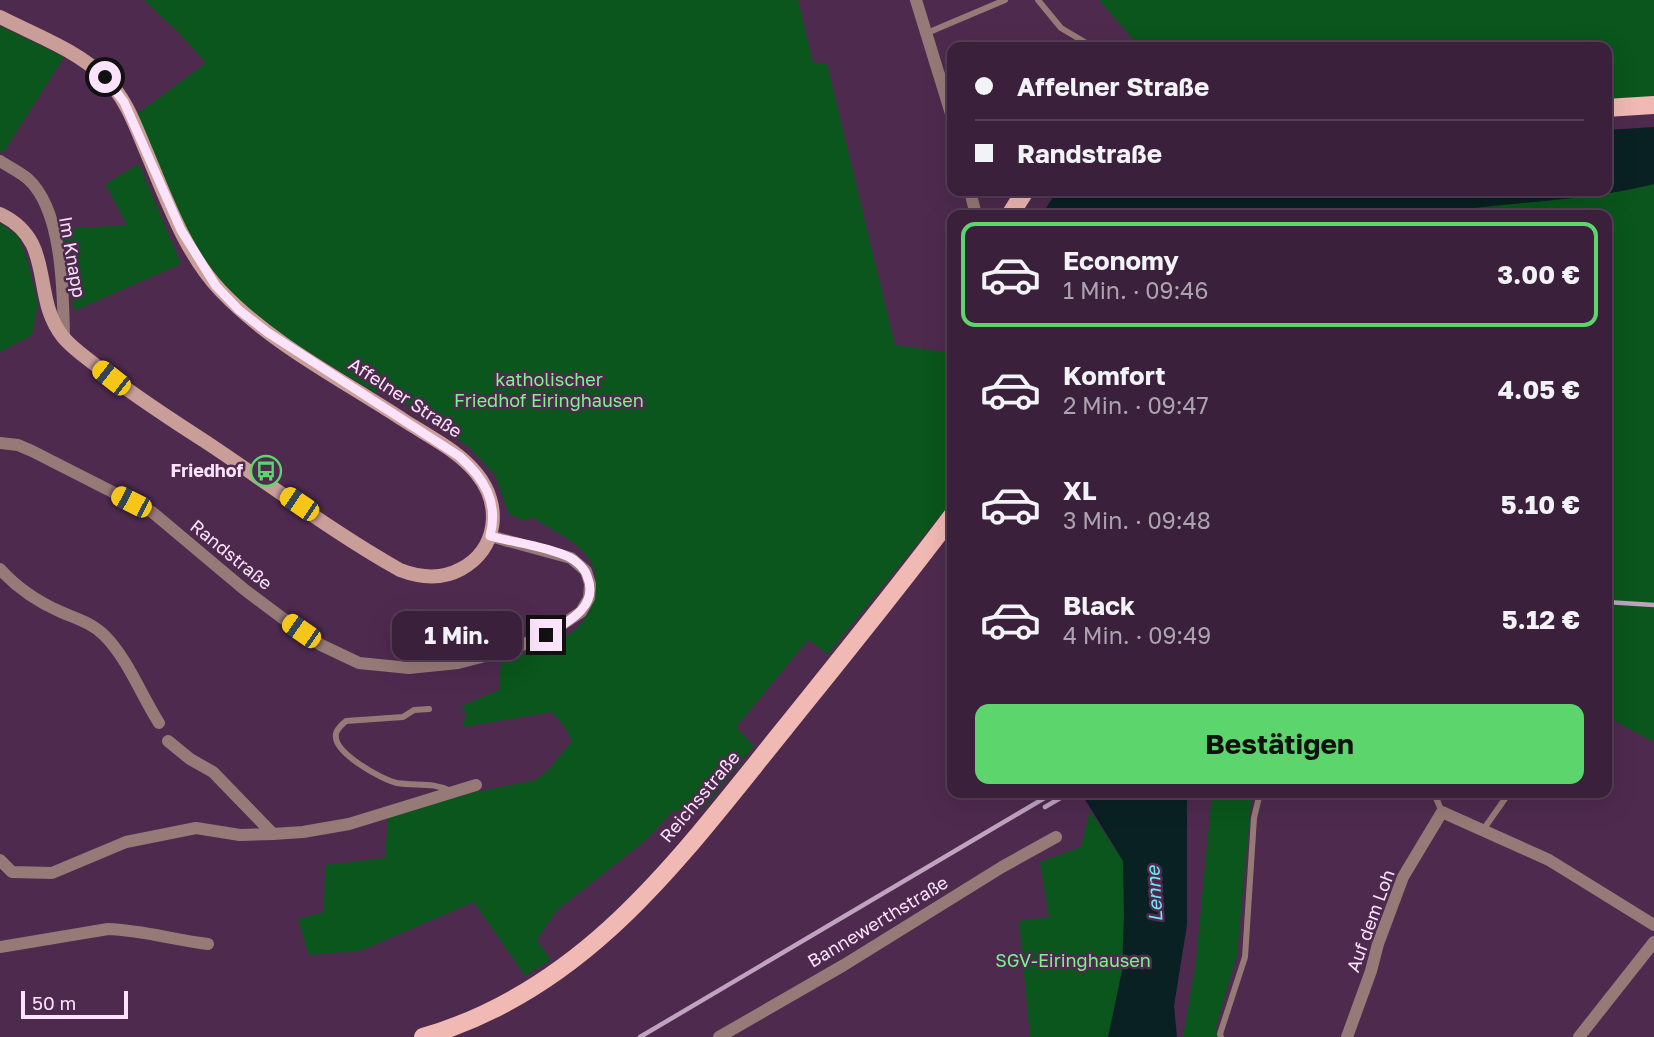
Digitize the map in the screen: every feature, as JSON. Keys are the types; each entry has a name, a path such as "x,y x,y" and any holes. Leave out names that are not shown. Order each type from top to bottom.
{"main road":[{"name":"Affelner Straße","path":"0,18 78,58 105,77 124,102 181,230 216,286 239,310 267,332 465,461 478,476 492,500 494,518 490,536"},
{"path":"1612,108 1654,105"},
{"path":"0,214 19,226 37,251 49,309 56,326 64,337 101,370 400,570 425,577 448,575 475,559 490,536"},
{"name":"Reichsstraße","path":"423,1037 454,1027 534,989 578,958 630,912 753,767 947,522"}],"street":[{"path":"916,0 946,75"},
{"name":"Im Knapp","path":"0,161 28,180 44,201 55,235 63,297 64,337"},
{"name":"Randstraße","path":"0,443 18,445 152,512 281,617 321,645 359,663 409,668 458,663 512,649 546,635 581,612 589,598 590,584 586,571 571,558 490,536"},
{"path":"0,569 22,591 61,612 84,620 104,635 128,668 159,723"},
{"path":"168,741 190,759 213,772 272,834"},
{"path":"0,860 12,872 52,873 126,842 195,828 240,835 303,832 349,824 476,785"},
{"path":"1442,812 1549,860 1654,925"},
{"name":"Auf dem Loh","path":"1347,1037 1403,877 1442,812"},
{"name":"Bannewerthstraße","path":"719,1037 1056,837"},
{"path":"0,947 107,929 124,929 208,944"},
{"path":"1579,1037 1654,942"}],"lane":[{"path":"927,33 1005,0"},
{"path":"1038,0 1060,28 1084,42"},
{"path":"429,709 414,710 402,717 346,721 335,736 350,759 395,783 438,785 453,792"},
{"path":"1222,1037 1220,1034 1245,957 1254,818 1259,798"},
{"path":"1436,798 1442,812"},
{"path":"1483,830 1505,798"}],"green space":[{"name":"katholischer Friedhof Eiringhausen","path":"144,0 798,0 813,62 827,64 895,345 947,352 947,518 942,513 828,654 808,640 736,727 754,746 703,809 673,811 646,840 556,911 537,940 551,960 525,976 474,902 360,951 309,955 298,919 324,912 325,865 385,858 388,817 475,792 536,780 550,768 572,741 565,727 552,712 463,727 466,711 461,710 464,705 499,690 501,662 551,644 576,629 593,601 596,591 594,570 583,551 566,538 532,517 524,521 509,514 495,475 469,447 382,389 375,393 279,333 250,311 211,269 182,220 137,114 206,63"},
{"path":"1099,0 1654,0 1654,102 1612,104 1612,42 1136,42"},
{"path":"0,26 64,57 3,153 0,151"},
{"path":"139,164 181,264 74,311 63,229 127,225 105,184"},
{"path":"1654,184 1654,742 1612,720 1612,210 1455,210 1588,196 1612,196 1612,192"},
{"path":"0,223 19,237 38,304 32,335 0,352"},
{"path":"1212,798 1252,798 1237,955 1216,1027 1217,1037 1183,1037 1196,961"},
{"name":"SGV-Eiringhausen","path":"1090,811 1123,861 1122,971 1108,1037 1030,1037 1019,921 1049,917 1040,862 1081,847"}],"water":[{"path":"1654,127 1654,184 1612,192 1612,130"},
{"path":"1052,196 1588,196 1455,210 1044,210"},
{"name":"Lenne","path":"1084,798 1187,798 1187,925 1174,1006 1177,1037 1108,1037 1122,971 1123,861"}],"railway":[{"path":"1612,602 1654,605"},
{"path":"640,1037 1045,798"},
{"path":"1045,807 1060,798"}],"place":[{"name":"Friedhof","path":"266,471"}],"route":[{"path":"105,77 115,88 134,120 181,230 200,263 225,296 267,332 459,456 478,476 492,500 494,518 490,536 571,558 586,571 590,584 589,598 581,612 546,635"}]}
